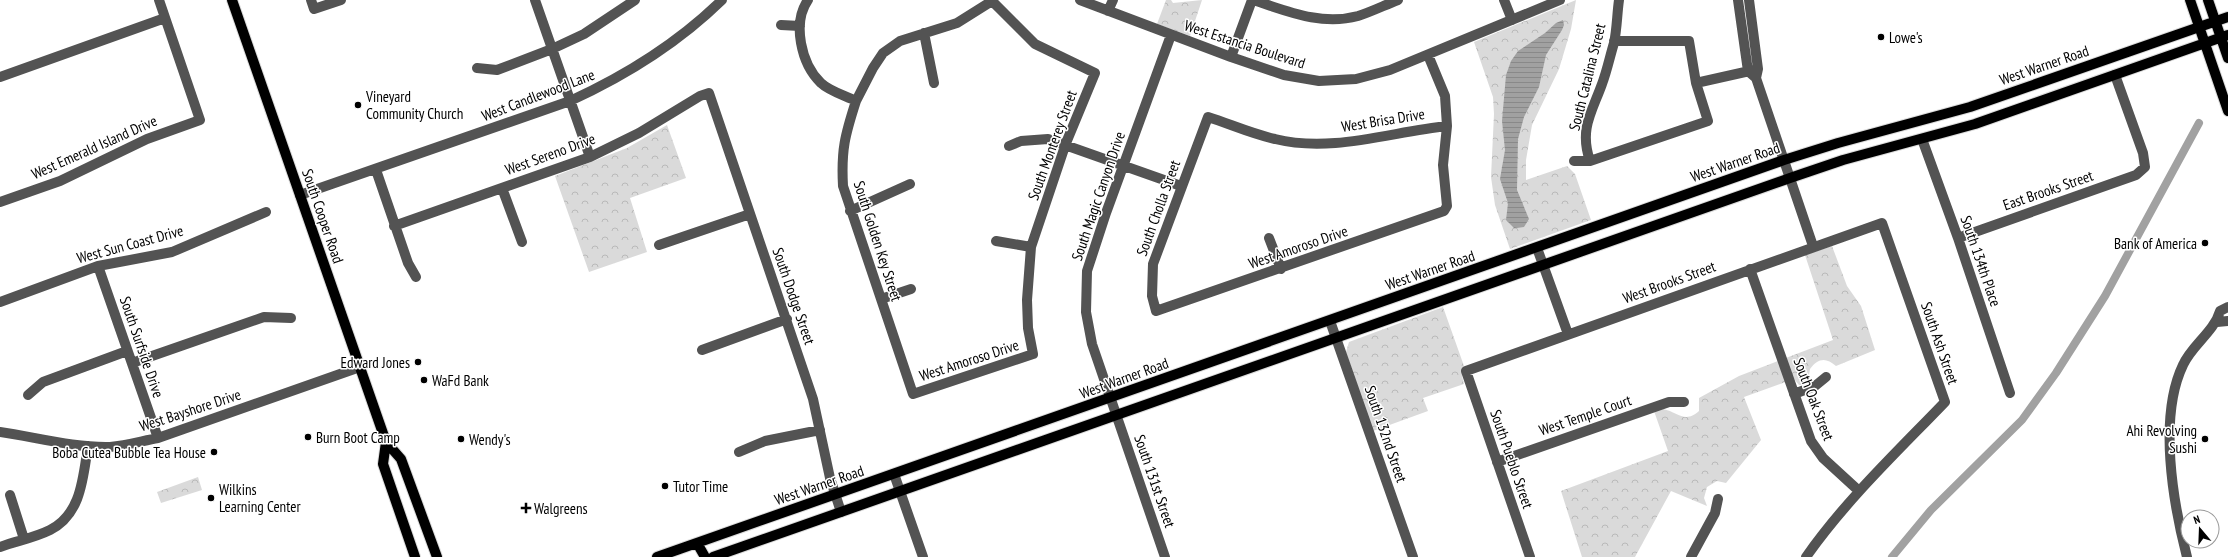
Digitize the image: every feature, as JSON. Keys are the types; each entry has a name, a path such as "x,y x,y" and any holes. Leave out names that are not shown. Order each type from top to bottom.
{"main road":[{"name":"South Cooper Road","path":"232,0 386,442 401,459 437,557"},
{"path":"2190,0 2228,111"},
{"path":"2208,0 2215,21 2225,37 2228,58"},
{"name":"West Warner Road","path":"657,557 1110,399 1784,160 1838,143 1947,114 2228,17"},
{"path":"713,557 1790,178 1843,160 1922,139 1999,116 2225,37"},
{"path":"1993,99 1999,116"},
{"name":"South Cooper Road","path":"386,442 383,464 414,557"},
{"path":"697,543 705,557"}],"street":[{"path":"0,77 165,18 159,0"},
{"path":"313,4 341,0"},
{"path":"535,0 590,157"},
{"path":"477,68 497,70 552,49 584,34 635,0"},
{"name":"West Candlewood Lane","path":"300,195 376,170 570,101 607,84 657,54 680,38 722,0"},
{"path":"808,0 805,5 800,26 802,44 808,65 821,83 856,101"},
{"name":"West Estancia Boulevard","path":"1080,0 1171,35 1284,75 1319,81 1356,79 1374,75 1428,55 1560,0"},
{"path":"1108,11 1113,0"},
{"path":"1231,57 1253,0 1308,18 1331,19 1357,16 1398,0"},
{"path":"1504,0 1512,20"},
{"name":"South Catalina Street","path":"1590,161 1586,151 1587,121 1602,84 1614,41 1619,0"},
{"path":"1738,0 1754,73 1813,246"},
{"path":"1749,0 1754,73"},
{"name":"South Golden Key Street","path":"913,394 850,211 843,186 842,156 846,132 856,101 883,53 900,41 957,23 992,1"},
{"name":"South Monterey Street","path":"992,1 1035,44 1095,73 1066,143 1031,247 1027,300 1028,328 1033,354"},
{"name":"West Emerald Island Drive","path":"0,202 60,181 147,139 200,120 165,18"},
{"path":"780,25 800,26"},
{"path":"924,33 934,83"},
{"name":"South Magic Canyon Drive","path":"1116,415 1088,330 1085,290 1092,253 1171,35"},
{"path":"1574,161 1590,161 1708,121 1696,83 1689,41 1614,41"},
{"path":"1428,55 1445,96 1447,126"},
{"path":"1696,83 1754,73"},
{"name":"East Brooks Street","path":"1958,238 2136,176 2145,167 2143,153 2115,75"},
{"name":"West Sereno Drive","path":"394,226 590,157 639,133 700,96 709,93"},
{"name":"South Dodge Street","path":"709,93 813,399 824,454 841,512"},
{"name":"West Brisa Drive","path":"1208,117 1275,139 1307,142 1366,140 1447,126"},
{"name":"South Cholla Street","path":"1156,311 1152,296 1153,264 1208,117"},
{"name":"West Amoroso Drive","path":"1156,311 1281,269 1444,210 1448,206 1443,165 1447,126"},
{"path":"1009,146 1022,141 1048,139 1066,143 1123,166 1181,186"},
{"name":"South 134th Place","path":"1922,139 1958,238 2010,393"},
{"path":"376,170 394,226 408,263 416,277"},
{"path":"850,211 910,184"},
{"path":"502,188 522,242"},
{"name":"West Sun Coast Drive","path":"0,302 98,266 172,252 266,212"},
{"path":"659,245 750,214"},
{"name":"West Brooks Street","path":"1466,371 1813,246 1882,223"},
{"name":"South Ash Street","path":"1859,491 1945,402 1882,223"},
{"path":"1270,238 1281,269"},
{"path":"996,241 1031,247"},
{"path":"1537,248 1568,334"},
{"name":"South Surfside Drive","path":"98,266 158,438"},
{"name":"South Oak Street","path":"1750,269 1794,394 1815,448 1823,458 1859,491"},
{"path":"881,299 910,289"},
{"path":"2186,557 2175,504 2171,462 2172,399 2176,383 2190,352 2217,322 2220,311 2228,307"},
{"path":"132,363 264,317 292,318"},
{"path":"702,350 787,319"},
{"path":"2217,322 2228,320"},
{"name":"South 132nd Street","path":"1330,321 1337,337 1413,557"},
{"path":"28,395 44,382 128,351"},
{"name":"West Amoroso Drive","path":"913,394 1033,354"},
{"name":"West Bayshore Drive","path":"0,432 88,446 117,446 158,438 360,367"},
{"name":"South Pueblo Street","path":"1466,371 1530,557"},
{"path":"1794,394 1815,386 1826,377"},
{"name":"West Temple Court","path":"1498,462 1669,402 1684,402"},
{"name":"South 131st Street","path":"1116,415 1165,557"},
{"path":"739,452 765,441 820,430"},
{"path":"0,548 51,530 69,514 80,497 88,446"},
{"path":"894,474 924,557"},
{"path":"1806,557 1828,527 1859,491"},
{"path":"10,495 24,539"},
{"path":"1691,557 1715,513 1718,499"}],"green space":[{"path":"1166,0 1171,0 1173,3 1202,0 1190,36 1157,24"},
{"path":"1576,0 1571,29 1559,69 1532,125 1526,160 1526,180 1567,166 1575,174 1591,220 1510,249 1495,205 1491,177 1494,114 1493,97 1474,42"},
{"path":"667,125 686,178 630,198 647,252 589,272 555,176 627,148"},
{"path":"1832,246 1847,286 1861,306 1875,350 1836,366 1829,361 1819,361 1810,369 1808,382 1805,385 1799,385 1794,379 1744,397 1761,440 1726,483 1717,481 1707,487 1704,498 1707,506 1671,491 1635,557 1582,557 1561,491 1668,451 1654,411 1663,409 1681,416 1690,417 1699,411 1699,398 1739,376 1833,340 1805,255"},
{"path":"1443,307 1464,366 1462,376 1464,384 1423,398 1428,411 1373,431 1346,352 1349,342"},
{"path":"198,477 202,490 161,503 157,492"}],"shaded area":[{"path":"1563,20 1564,25 1562,30 1546,55 1539,87 1524,117 1518,139 1517,190 1529,219 1524,227 1514,228 1506,220 1508,203 1500,179 1505,150 1502,121 1506,75 1511,61 1518,51 1545,33 1556,23"}],"waterway":[{"path":"1892,557 1931,510 2022,420 2056,373 2105,296 2199,123"}],"place":[{"name":"Lowe's","path":"1881,37"},
{"name":"Vineyard Community Church","path":"358,105"},
{"name":"Bank of America","path":"2205,243"},
{"name":"Edward Jones","path":"418,362"},
{"name":"WaFd Bank","path":"424,380"},
{"name":"Burn Boot Camp","path":"308,437"},
{"name":"Wendy's","path":"461,439"},
{"name":"Ahi Revolving Sushi","path":"2205,439"},
{"name":"Boba Cutea Bubble Tea House","path":"214,452"},
{"name":"Tutor Time","path":"665,486"},
{"name":"Wilkins Learning Center","path":"211,498"},
{"name":"Walgreens","path":"526,508"}]}
